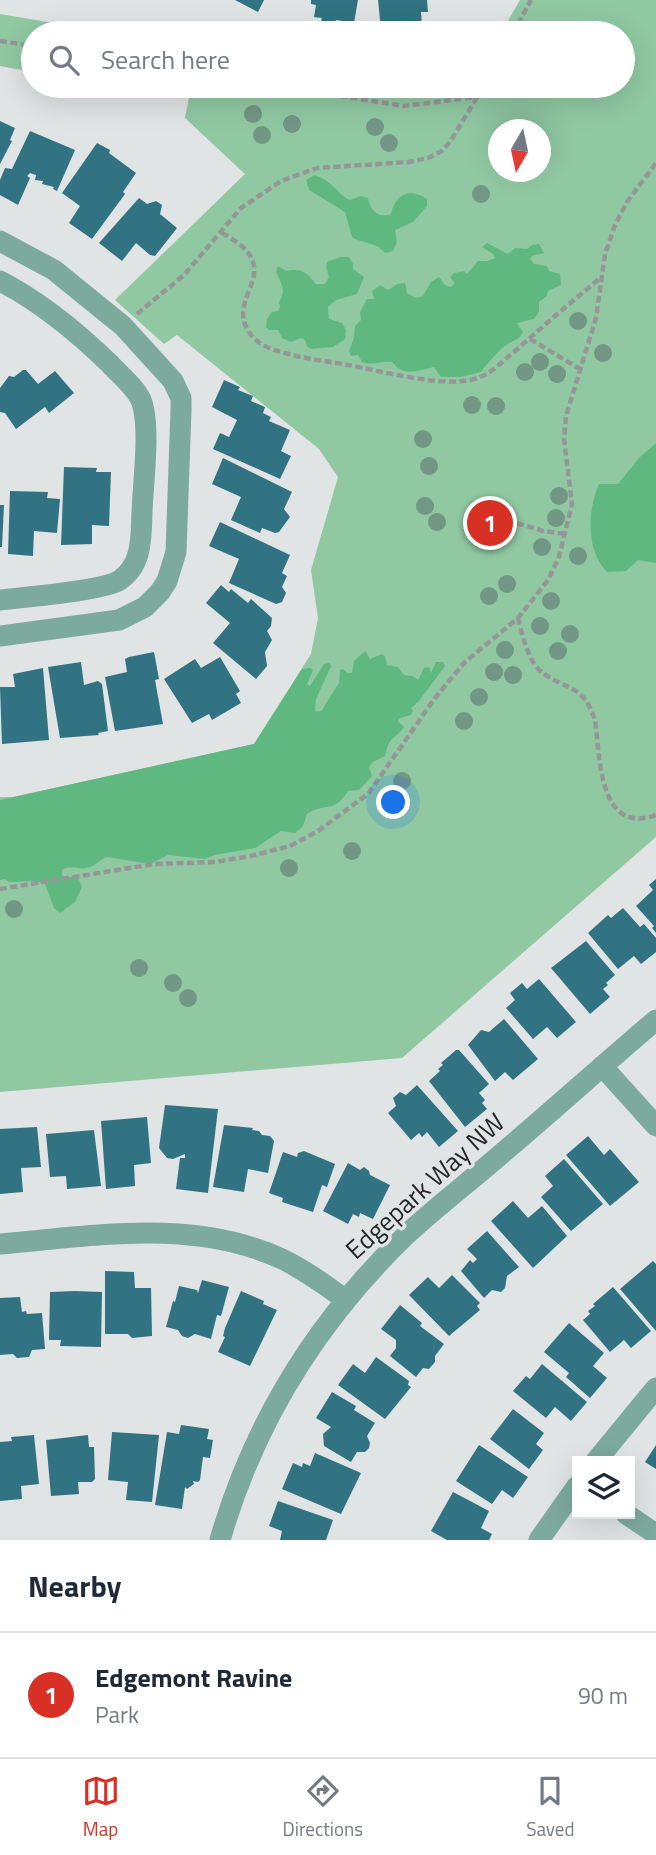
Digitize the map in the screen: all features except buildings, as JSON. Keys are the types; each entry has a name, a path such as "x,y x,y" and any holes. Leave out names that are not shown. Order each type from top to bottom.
{"street":[{"path":"0,241 54,270 123,326 173,381 181,398 176,552 167,581 145,607 119,620 0,636"},
{"path":"0,281 40,305 81,337 140,399 145,421 141,543 129,573 112,584 0,600"},
{"path":"140,399 173,381"},
{"path":"129,573 154,597"},
{"name":"Edgepark Way NW","path":"219,1540 247,1459 265,1422 314,1341 346,1300 408,1234 656,1020"},
{"path":"602,1066 656,1126"},
{"path":"0,1244 151,1232 200,1236 243,1245 281,1259 316,1278 346,1300"},
{"path":"600,1456 656,1388"},
{"path":"538,1540 572,1493"},
{"path":"634,1519 656,1534"}],"path":[{"path":"520,21 531,0"},
{"path":"0,41 21,44"},
{"path":"354,98 404,106 469,98"},
{"path":"123,326 184,275 241,208 281,181 317,168 409,162 428,158 442,151 450,142 476,98"},
{"path":"0,889 155,864 215,862 290,846 309,836 368,794 435,698 464,663 518,618 548,580 559,557 572,504 564,439 566,416 596,318 605,254 627,202 656,163"},
{"path":"222,233 249,251 254,264 254,280 243,319 248,332 255,340 287,354 426,379 465,382 493,371 600,278"},
{"path":"530,339 580,369"},
{"path":"507,520 543,531 566,534"},
{"path":"518,618 535,665 555,682 582,696 590,708 595,719 607,794 615,810 632,818 645,819 656,815"}],"green space":[{"path":"520,0 656,0 656,837 402,1058 0,1092 0,797 13,797 254,744 311,654 318,618 311,570 338,477 319,449 177,335 164,344 115,300 245,174 185,118 189,98 635,98 635,21 508,21"},
{"path":"0,14 42,21 21,21 21,70 0,66"},
{"path":"314,175 326,180 350,200 361,196 368,198 373,210 382,215 391,214 399,198 409,193 427,199 427,206 413,222 395,230 397,242 393,251 385,253 378,247 352,237 345,212 309,190 306,180"},
{"path":"487,243 508,254 515,248 527,249 539,244 544,253 530,259 534,264 547,266 549,271 560,274 561,285 548,291 547,296 539,302 539,312 534,319 517,323 523,332 521,335 502,348 481,372 461,377 441,377 434,367 406,371 392,362 366,363 362,362 358,355 351,356 349,351 355,326 361,320 360,312 367,299 374,299 372,291 380,285 388,290 397,284 405,283 407,293 416,298 423,296 431,282 439,277 445,285 451,287 455,283 450,277 454,273 464,271 467,274 478,261 495,258 482,247"},
{"path":"349,257 353,269 364,277 357,294 336,300 328,307 329,319 342,323 346,330 345,339 333,347 311,349 301,338 291,342 282,338 278,330 269,330 266,327 272,312 278,311 283,294 276,272 278,266 286,271 303,272 316,284 325,284 329,277 327,262"},
{"path":"656,443 656,563 638,560 626,571 607,572 595,553 592,542 592,506 599,484 618,484 640,457"},
{"path":"365,651 370,659 382,654 387,665 398,667 404,675 418,680 424,668 429,667 431,673 436,662 443,662 445,666 411,708 411,715 398,721 404,727 390,741 385,756 369,767 372,776 359,790 348,791 338,803 307,814 303,826 295,833 281,831 255,848 205,859 168,855 150,864 107,857 89,867 62,870 62,875 66,878 77,875 82,887 75,902 60,913 54,908 45,884 0,880 0,800 254,744 302,669 313,670 307,684 310,686 324,664 329,663 331,666 316,699 315,711 318,712 339,683 340,670 352,673 354,661"}],"place":[{"name":"Edgemont Ravine","path":"490,523"}]}
